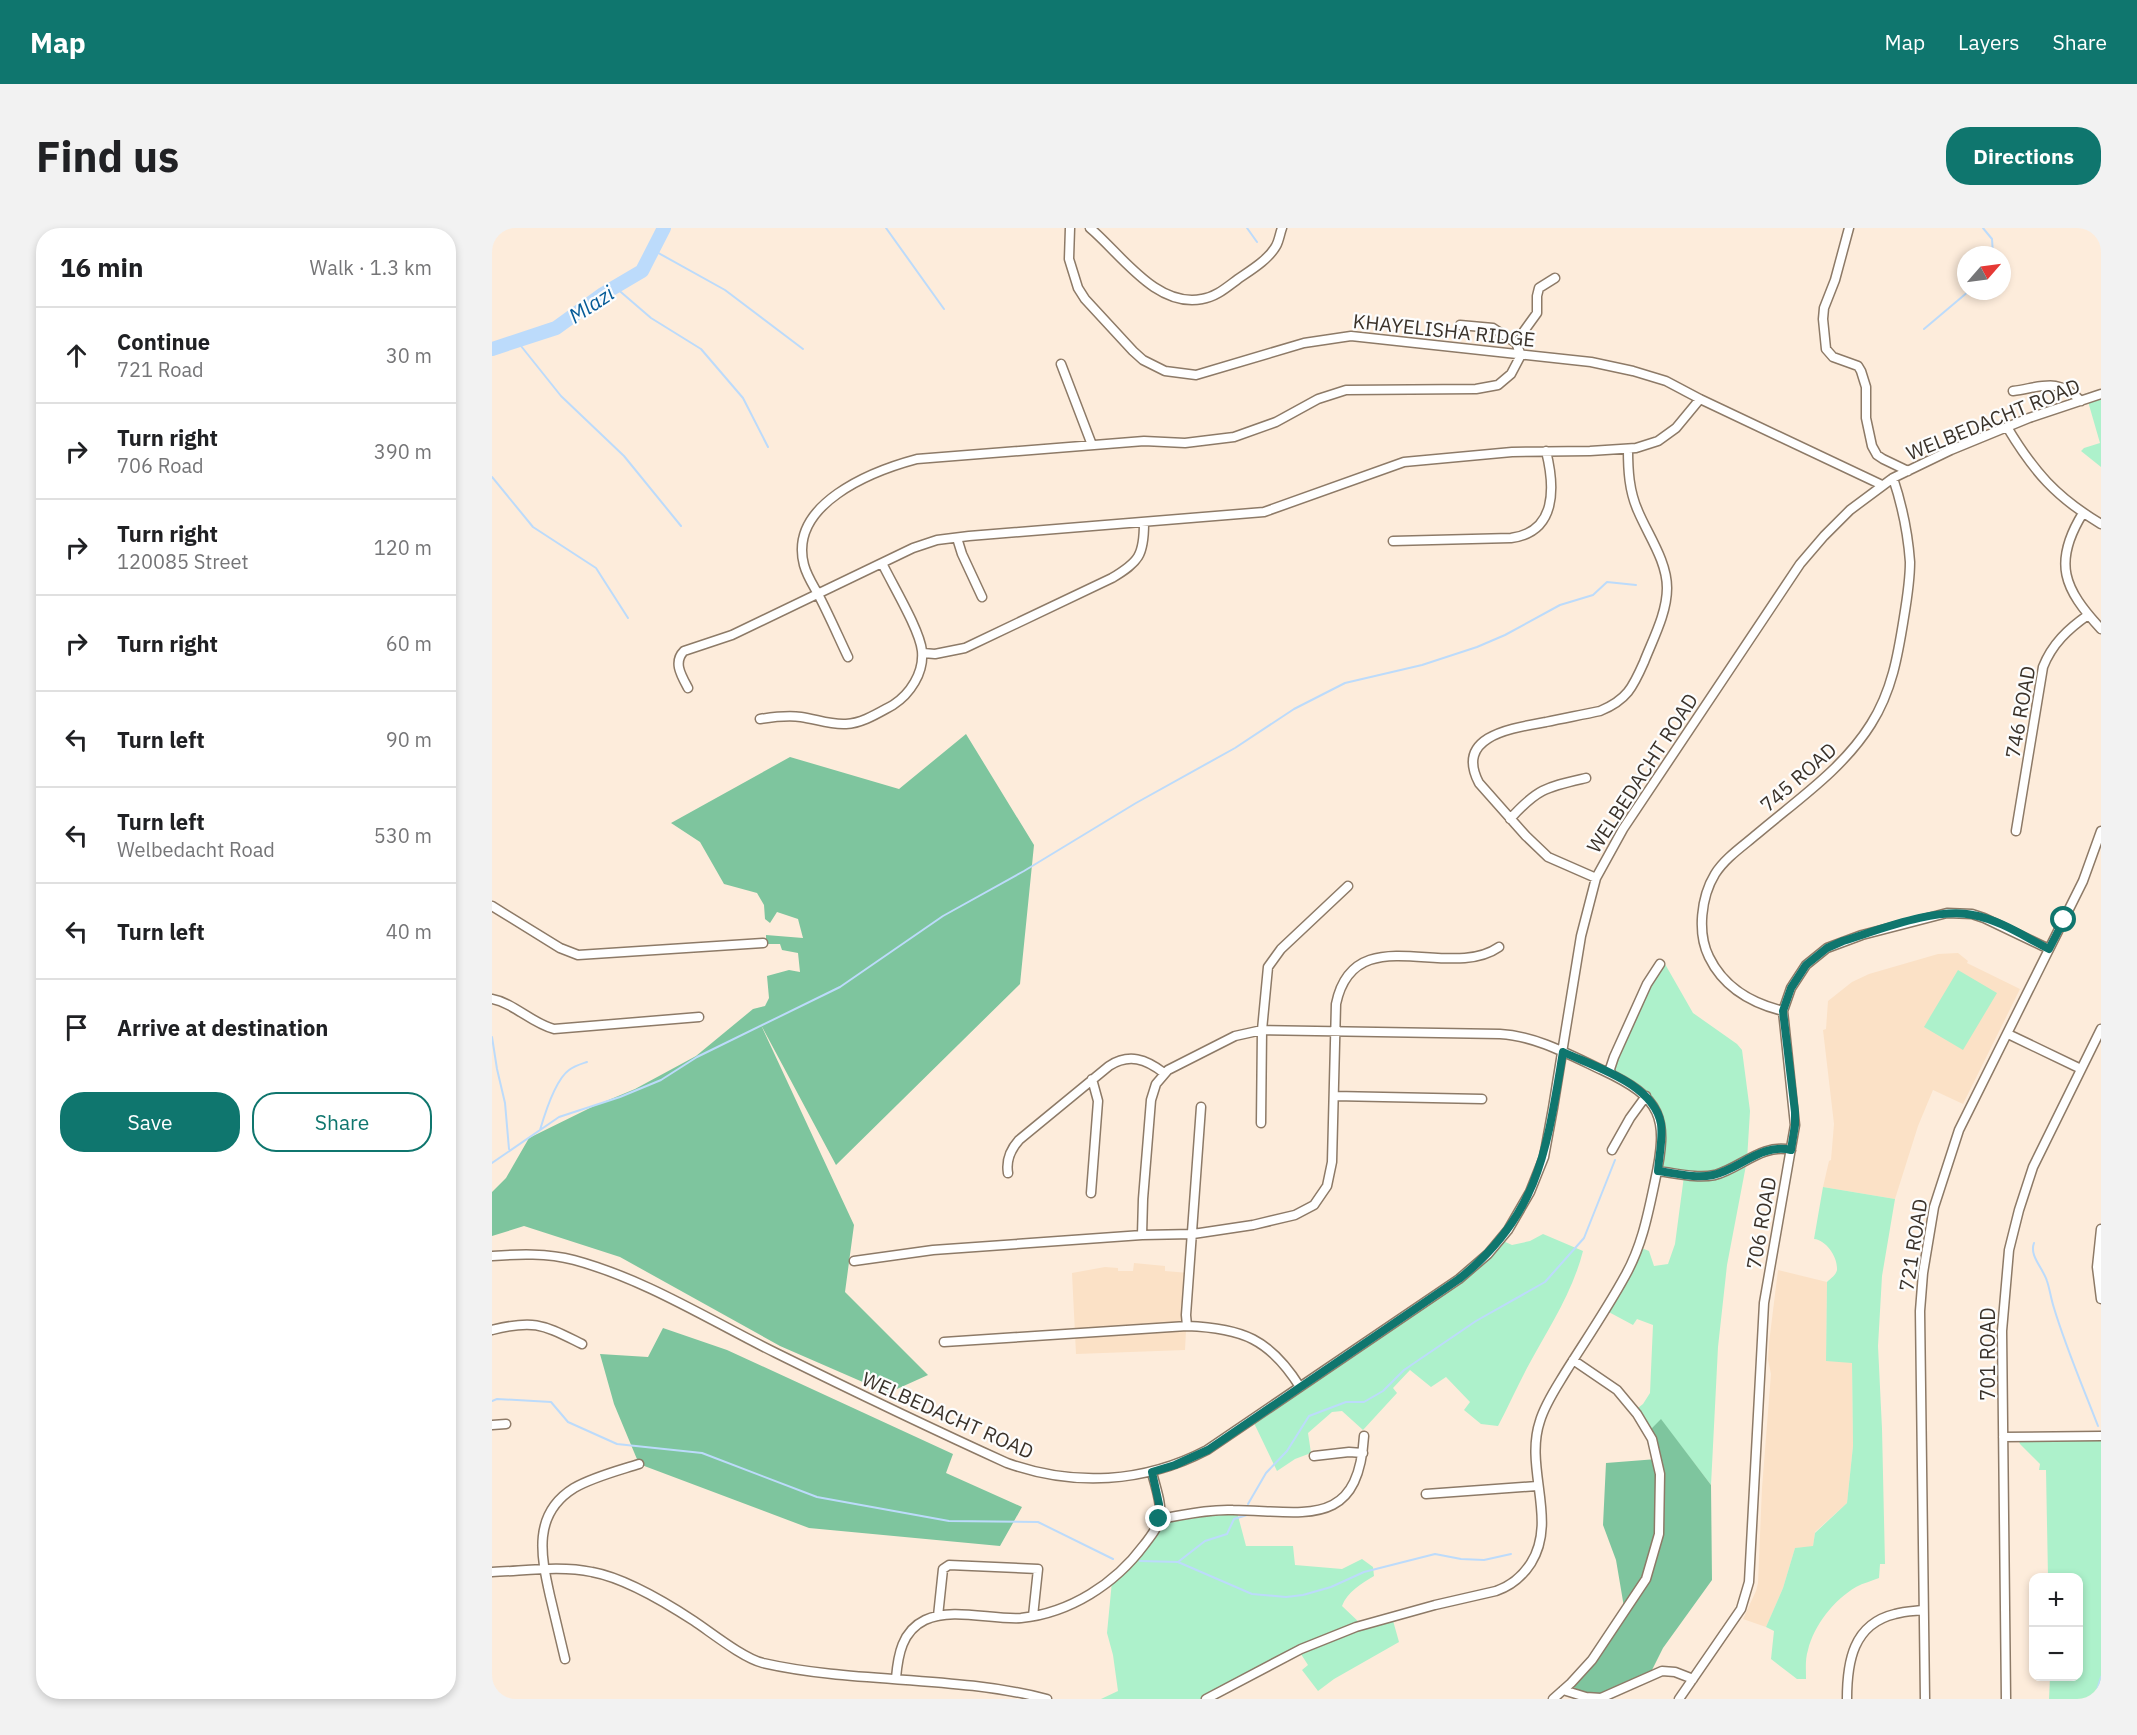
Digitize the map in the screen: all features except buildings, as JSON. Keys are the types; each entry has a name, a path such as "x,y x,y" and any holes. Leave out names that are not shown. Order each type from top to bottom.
{"street":[{"name":"KHAYELISHA RIDGE","path":"1070,228 1069,260 1078,288 1085,299 1133,351 1143,360 1165,371 1196,375 1304,343 1351,336 1591,362 1666,381 1882,485"},
{"path":"1090,228 1159,292 1180,300 1194,300 1210,297 1261,262 1276,246 1282,228"},
{"path":"1849,228 1835,280 1824,308 1826,349 1833,357 1858,366 1866,387 1866,418 1872,446 1877,455 1908,471"},
{"path":"1518,346 1524,331 1537,314 1539,288 1555,278"},
{"path":"848,657 802,557 804,537 813,517 831,498 841,492 875,474 918,459 1144,441 1185,443 1234,437 1276,422 1318,399 1346,390 1476,389 1498,385 1511,374 1521,356 1518,346 1493,328 1460,325"},
{"path":"1061,364 1092,445"},
{"path":"2013,391 2061,386 2072,391 2081,401"},
{"name":"WELBEDACHT ROAD","path":"492,1256 515,1254 556,1257 601,1269 654,1291 859,1393 1023,1469 1054,1476 1100,1479 1152,1472 1175,1465 1208,1450 1459,1279 1501,1240 1517,1217 1544,1157 1581,936 1596,878 1623,829 1800,564 1837,523 1864,498 1893,478 1951,450 2046,411 2101,394"},
{"path":"688,688 678,662 684,651 732,635 913,548 937,540 1264,512 1404,462 1546,451 1590,452 1628,448 1658,441 1683,422 1700,399"},
{"path":"2007,427 2047,484 2083,513 2101,524"},
{"path":"1596,878 1548,857 1510,819 1476,778 1474,758 1485,739 1494,734 1511,728 1600,711 1614,705 1632,687 1661,617 1666,594 1665,577 1633,498 1628,475 1628,448"},
{"path":"1393,541 1511,538 1521,537 1530,532 1543,520 1550,504 1551,471 1546,451"},
{"name":"745 ROAD","path":"1783,1011 1758,1004 1745,997 1731,987 1717,971 1706,951 1702,924 1704,900 1715,874 1728,859 1832,771 1852,751 1871,723 1890,685 1895,670 1910,564 1907,538 1893,478"},
{"path":"2083,513 2068,542 2066,573 2073,594 2101,629"},
{"path":"922,653 935,654 965,648 1112,578 1128,568 1139,556 1144,541 1144,523"},
{"path":"957,538 982,597"},
{"path":"760,719 790,716 839,724 862,721 908,693 917,677 922,653 911,621 882,563"},
{"name":"746 ROAD","path":"2016,831 2043,667 2054,645 2075,624 2088,615"},
{"path":"1510,819 1532,796 1545,788 1587,778"},
{"name":"721 ROAD","path":"1925,1699 1920,1332 1923,1273 1934,1207 1959,1130 2082,881 2101,831"},
{"path":"1261,1123 1262,1030 1266,981 1271,961 1348,886"},
{"path":"492,906 560,948 578,955 763,943"},
{"name":"706 ROAD","path":"1679,1699 1741,1609 1749,1582 1764,1303 1795,1125 1783,1011 1798,975 1806,965 1827,948 1843,941 1932,915 1961,913 1984,918 2049,949"},
{"path":"854,1261 933,1250 1142,1235 1193,1234 1296,1215 1314,1205 1327,1186 1331,1172 1336,1004 1340,987 1349,973 1364,962 1394,956 1470,957 1488,954 1499,947"},
{"path":"1611,1074 1611,1065 1622,1039 1649,979 1660,964"},
{"path":"492,999 502,1002 531,1020 554,1029 666,1024 699,1017"},
{"name":"701 ROAD","path":"2006,1699 2003,1309 2012,1235 2033,1167 2101,1029"},
{"path":"1142,1235 1152,1100 1156,1084 1164,1073 1235,1036 1262,1030 1523,1037 1563,1052 1635,1086 1655,1109 1661,1124 1658,1171 1645,1226 1634,1259 1552,1395 1539,1422 1534,1447 1542,1524 1538,1551 1525,1572 1509,1586 1488,1594 1435,1605 1356,1627 1301,1649 1206,1699"},
{"path":"2008,1034 2081,1069"},
{"path":"1008,1173 1010,1155 1019,1140 1114,1062 1127,1058 1143,1060 1164,1073"},
{"path":"1091,1193 1098,1106 1098,1096 1092,1079"},
{"path":"1334,1096 1482,1099"},
{"path":"1612,1150 1630,1118 1646,1096"},
{"path":"1187,1326 1201,1107"},
{"path":"1658,1171 1700,1176 1714,1175 1762,1153 1776,1149 1791,1150"},
{"path":"2101,1228 2097,1268 2101,1299"},
{"path":"492,1330 520,1323 532,1324 552,1329 582,1344"},
{"path":"944,1342 1187,1326 1218,1327 1253,1338 1278,1357 1300,1387"},
{"path":"1552,1699 1592,1660 1646,1579 1657,1544 1661,1496 1660,1474 1654,1449 1648,1431 1637,1414 1617,1390 1573,1360"},
{"path":"492,1425 506,1424"},
{"path":"1159,1519 1210,1511 1279,1512 1328,1507 1339,1503 1352,1489 1359,1474 1364,1436"},
{"path":"2003,1437 2101,1436"},
{"path":"1314,1456 1348,1452 1363,1453"},
{"path":"565,1659 541,1550 551,1510 567,1493 584,1483 639,1464"},
{"path":"896,1678 898,1656 905,1638 920,1623 938,1616 1006,1618 1033,1616 1081,1600 1113,1578 1141,1549 1154,1531 1159,1519 1159,1504 1152,1472"},
{"path":"1426,1494 1538,1486"},
{"path":"938,1616 943,1569 949,1565 1038,1569 1033,1616"},
{"path":"492,1572 544,1570 592,1572 620,1582 673,1608 760,1663 1000,1690 1047,1699"},
{"path":"1848,1699 1850,1659 1853,1649 1863,1634 1886,1617 1923,1610"},
{"path":"1563,1690 1586,1698 1601,1698 1662,1671 1674,1672 1693,1679"}],"shaded area":[{"path":"1958,953 1968,961 1967,963 2020,989 1963,1104 1933,1090 1918,1126 1895,1199 1823,1187 1831,1160 1834,1124 1823,1030 1826,1029 1828,1001 1852,982 1869,974 1938,954"},
{"path":"1134,1263 1165,1266 1165,1271 1189,1273 1185,1350 1076,1354 1072,1273 1105,1267 1118,1268 1118,1271 1133,1271"},
{"path":"1778,1270 1827,1282 1826,1360 1852,1362 1853,1446 1847,1503 1815,1532 1813,1547 1795,1548 1783,1588 1766,1627 1743,1619 1758,1583 1762,1488 1771,1374 1768,1360 1769,1343"}],"green space":[{"path":"2101,394 2101,467 2081,451 2100,443 2087,398"},
{"path":"966,734 1034,845 1020,984 836,1165 761,1025 854,1225 845,1292 928,1375 888,1393 780,1346 620,1257 524,1226 492,1236 492,1192 506,1178 529,1138 635,1089 696,1056 753,1009 765,1006 769,998 767,976 789,970 800,972 798,953 782,950 780,944 766,944 766,935 803,938 798,919 777,912 770,923 765,919 764,905 757,893 724,884 700,842 671,823 790,757 899,789"},
{"path":"1665,964 1693,1013 1742,1050 1750,1111 1747,1160 1727,1265 1718,1347 1711,1485 1661,1420 1648,1432 1634,1411 1643,1404 1650,1393 1653,1325 1637,1319 1633,1325 1605,1310 1639,1247 1649,1251 1654,1266 1668,1264 1675,1244 1684,1176 1657,1171 1661,1149 1656,1109 1611,1074 1610,1069 1660,965"},
{"path":"1958,970 1997,993 1963,1050 1924,1027"},
{"path":"1823,1187 1895,1199 1882,1276 1878,1346 1885,1564 1880,1564 1879,1578 1848,1592 1826,1614 1815,1631 1808,1650 1806,1679 1797,1679 1771,1659 1774,1631 1766,1627 1783,1588 1795,1548 1813,1546 1815,1533 1847,1503 1853,1446 1852,1363 1826,1361 1827,1282 1837,1270 1837,1265 1830,1250 1823,1242 1814,1239"},
{"path":"1543,1234 1583,1251 1566,1297 1498,1426 1481,1424 1464,1410 1470,1402 1446,1377 1431,1387 1410,1370 1393,1388 1397,1393 1363,1430 1342,1411 1332,1412 1308,1433 1311,1453 1295,1459 1277,1471 1253,1421 1433,1299 1501,1240 1512,1245 1530,1241"},
{"path":"663,1328 727,1350 953,1454 946,1473 1022,1507 1000,1546 809,1528 639,1464 614,1404 600,1354 648,1357"},
{"path":"1661,1419 1711,1485 1712,1580 1663,1648 1650,1674 1600,1697 1574,1690 1573,1684 1625,1613 1616,1560 1603,1525 1606,1463 1657,1459 1648,1432"},
{"path":"2101,1436 2101,1699 2049,1699 2050,1681 2083,1681 2083,1573 2048,1573 2046,1470 2039,1470 2040,1464 2020,1444 2017,1437"},
{"path":"1237,1512 1246,1546 1293,1546 1295,1565 1342,1569 1362,1559 1373,1567 1374,1576 1351,1592 1342,1606 1362,1625 1392,1617 1399,1642 1334,1679 1318,1691 1302,1670 1308,1665 1299,1651 1209,1699 1101,1699 1118,1691 1107,1633 1112,1581 1160,1520"}],"waterway":[{"name":"Mlazi","path":"492,349 556,328 603,294 642,271 664,228"},
{"path":"886,228 944,309"},
{"path":"1247,228 1257,242"},
{"path":"1983,228 1992,239 1992,246"},
{"path":"653,250 725,290 803,349"},
{"path":"615,287 651,318 701,349 743,398 768,447"},
{"path":"1924,329 1958,300"},
{"path":"517,341 561,396 624,456 681,526"},
{"path":"492,477 533,527 596,568 628,618"},
{"path":"492,1163 559,1117 620,1097 661,1080 697,1057 840,987 943,916 1235,748 1294,709 1345,683 1422,665 1477,647 1505,635 1560,605 1593,595 1607,582 1636,585"},
{"path":"492,1037 505,1103 509,1149"},
{"path":"540,1130 559,1081 571,1069 587,1062"},
{"path":"1248,1504 1266,1473 1287,1451 1309,1416 1346,1402 1364,1402 1383,1391 1404,1370 1476,1321 1545,1282 1584,1238 1615,1160"},
{"path":"2034,1243 2033,1253 2047,1281 2064,1338 2098,1426"},
{"path":"492,1401 497,1399 551,1402 568,1422 617,1444 702,1453 817,1497 949,1521 1038,1522 1113,1559"},
{"path":"1140,1561 1178,1562 1205,1541 1227,1534 1234,1519 1247,1515"},
{"path":"1178,1562 1252,1594 1286,1597 1331,1587 1364,1572 1435,1554 1461,1559 1484,1560 1511,1554"},
{"path":"2098,1699 2097,1690 2101,1677"}],"route":[{"path":"1159,1519 1159,1504 1152,1472 1193,1458 1208,1450 1459,1279 1501,1240 1517,1217 1530,1192 1544,1157 1563,1052 1635,1086 1651,1102 1661,1124 1658,1171 1685,1175 1714,1175 1762,1153 1776,1149 1791,1150 1795,1112 1783,1011 1798,975 1815,956 1843,941 1932,915 1947,913 1972,914 1984,918 2049,949 2064,920"}]}
